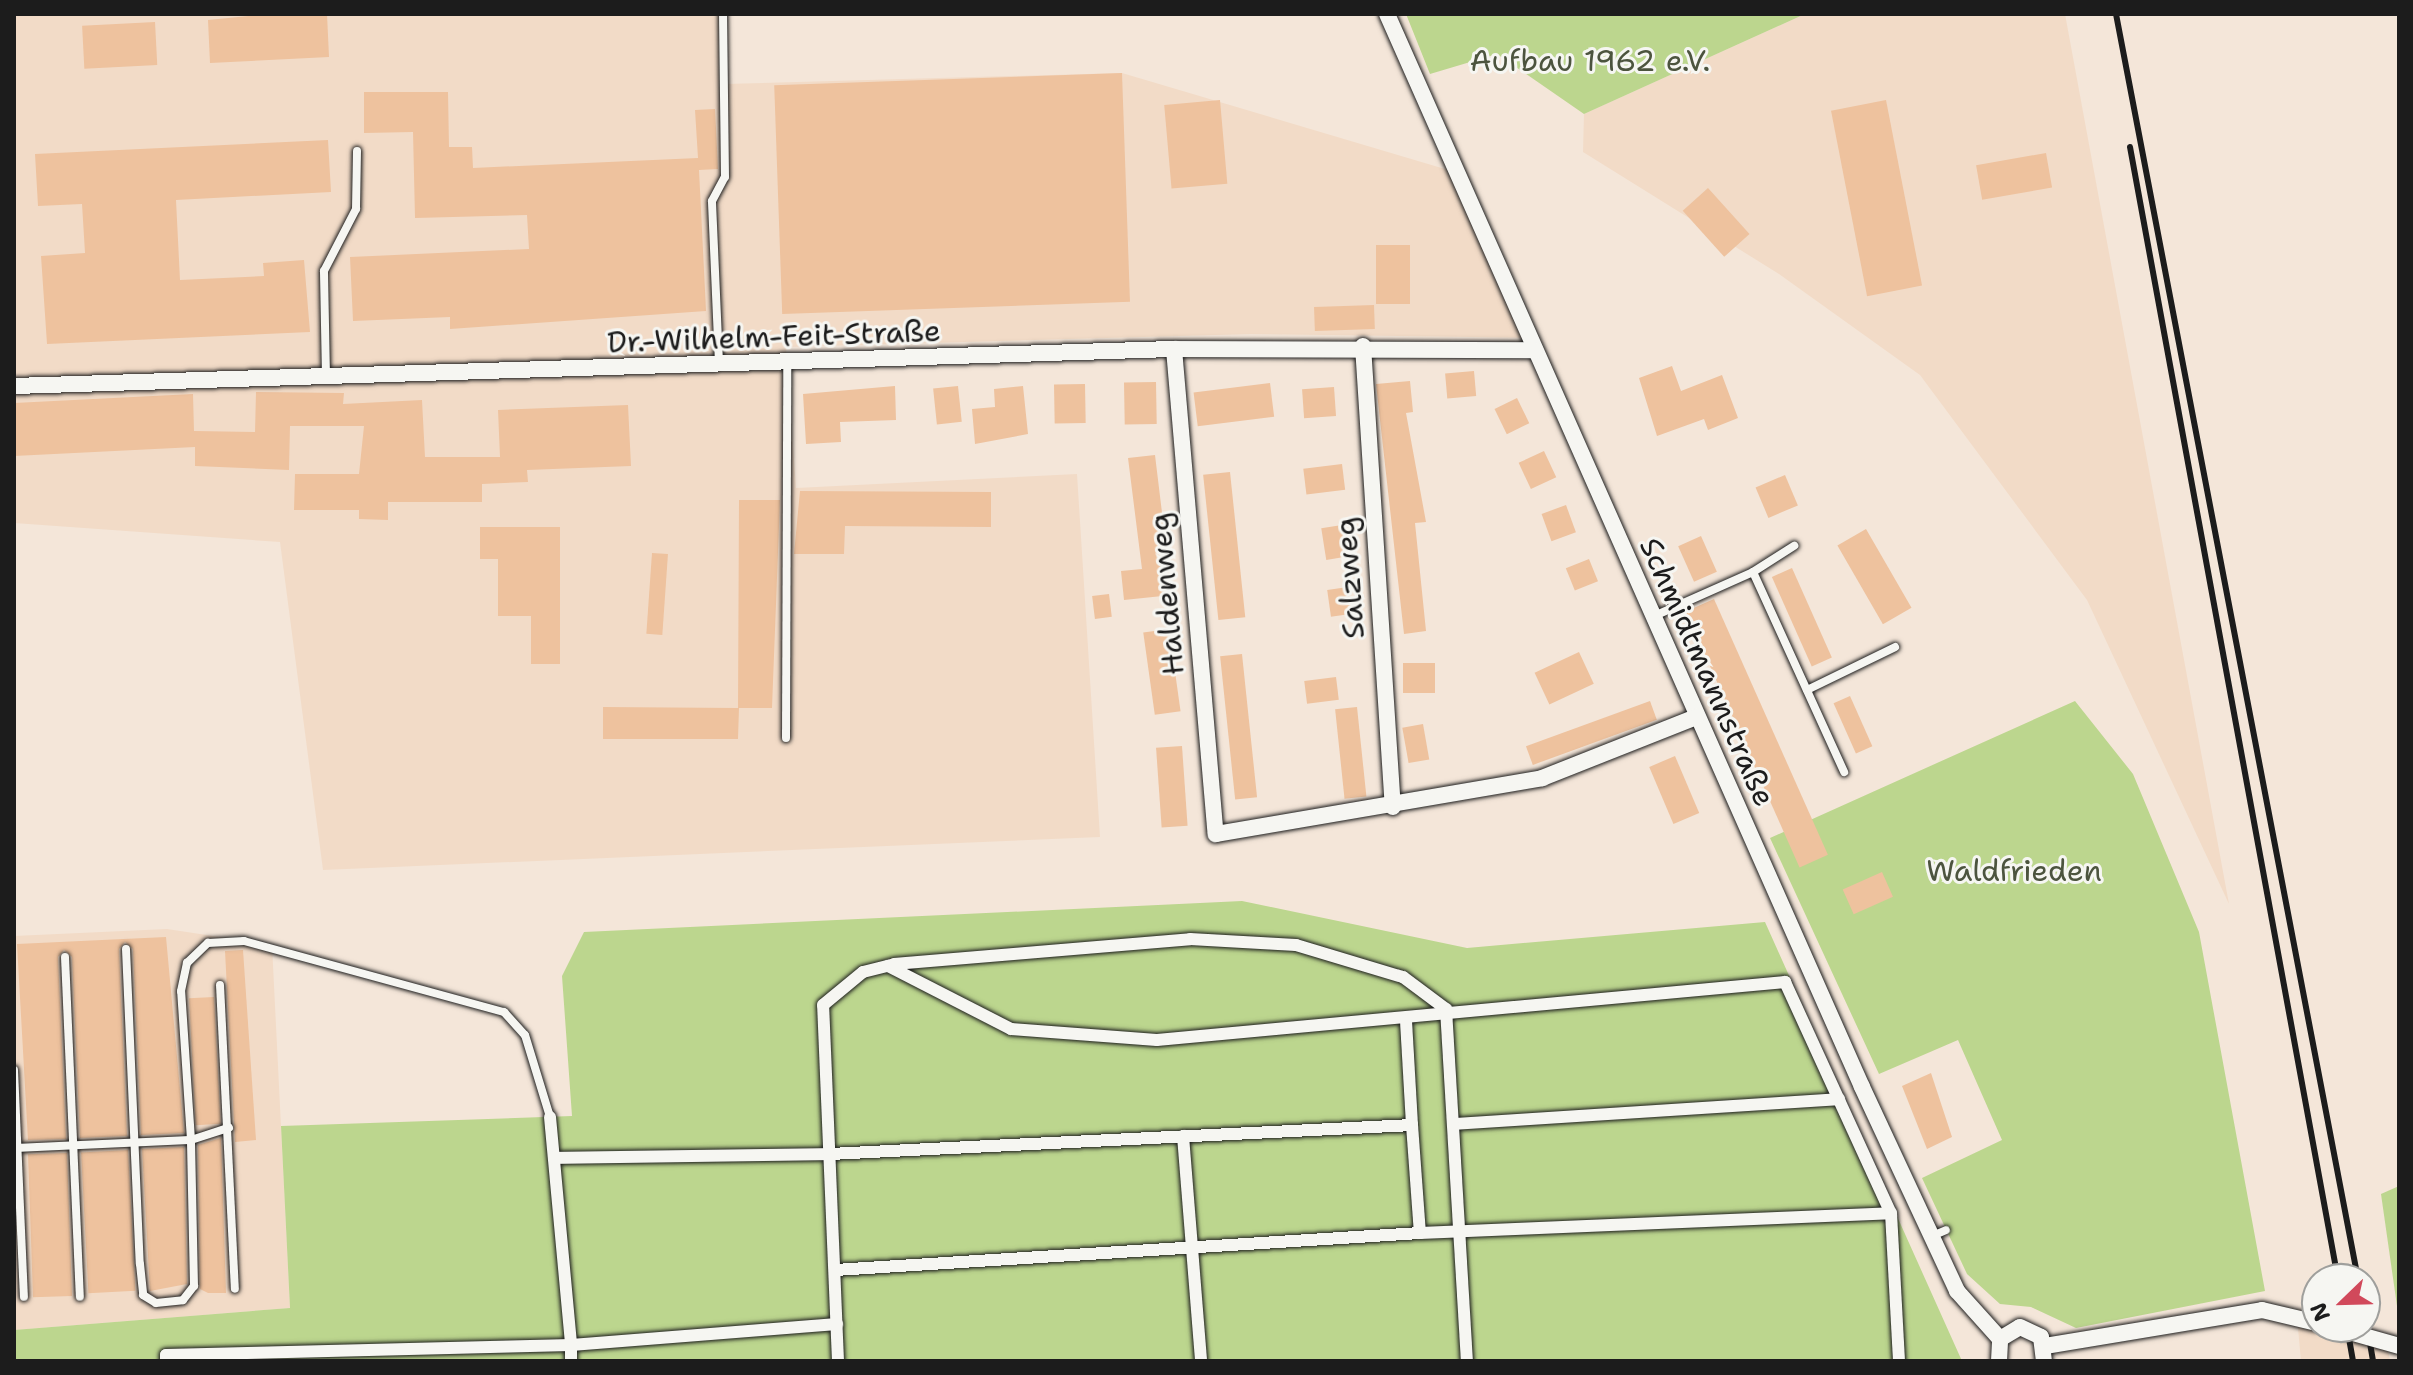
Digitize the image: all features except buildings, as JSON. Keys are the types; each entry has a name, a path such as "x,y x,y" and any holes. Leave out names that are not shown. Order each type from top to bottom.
{"street":[{"name":"Schmidtmannstraße","path":"1387,14 1696,717 1939,1233 1957,1291 2000,1339"},
{"name":"Dr.-Wilhelm-Feit-Straße","path":"14,386 719,368 1174,349 1363,346 1535,350"},
{"name":"Salzweg","path":"1363,346 1393,807"},
{"name":"Haldenweg","path":"1174,349 1216,834 1393,807"},
{"path":"1393,807 1542,778 1696,717"},
{"path":"838,1361 823,1005 863,972 888,966 1190,939 1296,945 1403,977 1447,1015 1467,1361"},
{"path":"888,966 1011,1029 1071,1037 1184,1039 1785,982 1891,1213 1899,1361"},
{"path":"1406,1020 1420,1233"},
{"path":"1454,1124 1839,1099"},
{"path":"550,1117 571,1361"},
{"path":"554,1158 830,1154 1412,1125"},
{"path":"1183,1136 1189,1247 1201,1361"},
{"path":"835,1270 1420,1233 1891,1213"},
{"path":"1999,1361 2000,1339 2028,1328 2045,1353 2262,1310 2301,1319"},
{"path":"166,1361 166,1355 571,1345 837,1324"}],"lane":[{"path":"719,368 712,201 725,177 723,14"},
{"path":"326,378 324,271 356,209 357,151"},
{"path":"786,738 787,365"},
{"path":"1652,617 1753,572 1794,546"},
{"path":"1753,572 1844,772"},
{"path":"1807,690 1895,647"},
{"path":"126,949 143,1295 156,1303 183,1300 194,1286 191,1140 181,991 187,963 208,943 272,945 504,1012 525,1035 550,1117"},
{"path":"65,957 80,1297"},
{"path":"220,985 235,1289"},
{"path":"14,1070 24,1297"},
{"path":"16,1148 191,1140 229,1128"}],"shaded area":[{"path":"14,14 723,14 724,84 1122,73 1455,172 1540,338 1251,334 786,347 796,488 1077,474 1100,837 323,870 280,542 14,523"},
{"path":"1805,14 2065,14 2229,904 2087,600 1920,375 1779,274 1583,152 1584,114"},
{"path":"167,929 272,945 290,1308 14,1330 14,936"},
{"path":"2297,1317 2301,1318 2301,1343 2381,1341 2387,1343 2390,1361 2301,1361"}],"green space":[{"name":"Aufbau 1962 e.V.","path":"1406,14 1805,14 1584,114 1497,54 1430,74"},
{"name":"Waldfrieden","path":"2075,701 2133,774 2199,932 2265,1291 2076,1328 2031,1307 2000,1304 1967,1274 1922,1178 2002,1140 1958,1040 1879,1074 1770,838"},
{"path":"1242,901 1467,948 1765,922 1962,1361 14,1361 14,1330 290,1308 281,1126 572,1116 562,976 584,932"},
{"path":"2399,1186 2399,1320 2381,1194"}],"railway":[{"path":"2116,14 2355,1263"},
{"path":"2130,147 2335,1263"},
{"path":"2350,1343 2353,1361"},
{"path":"2370,1343 2373,1361"}]}
